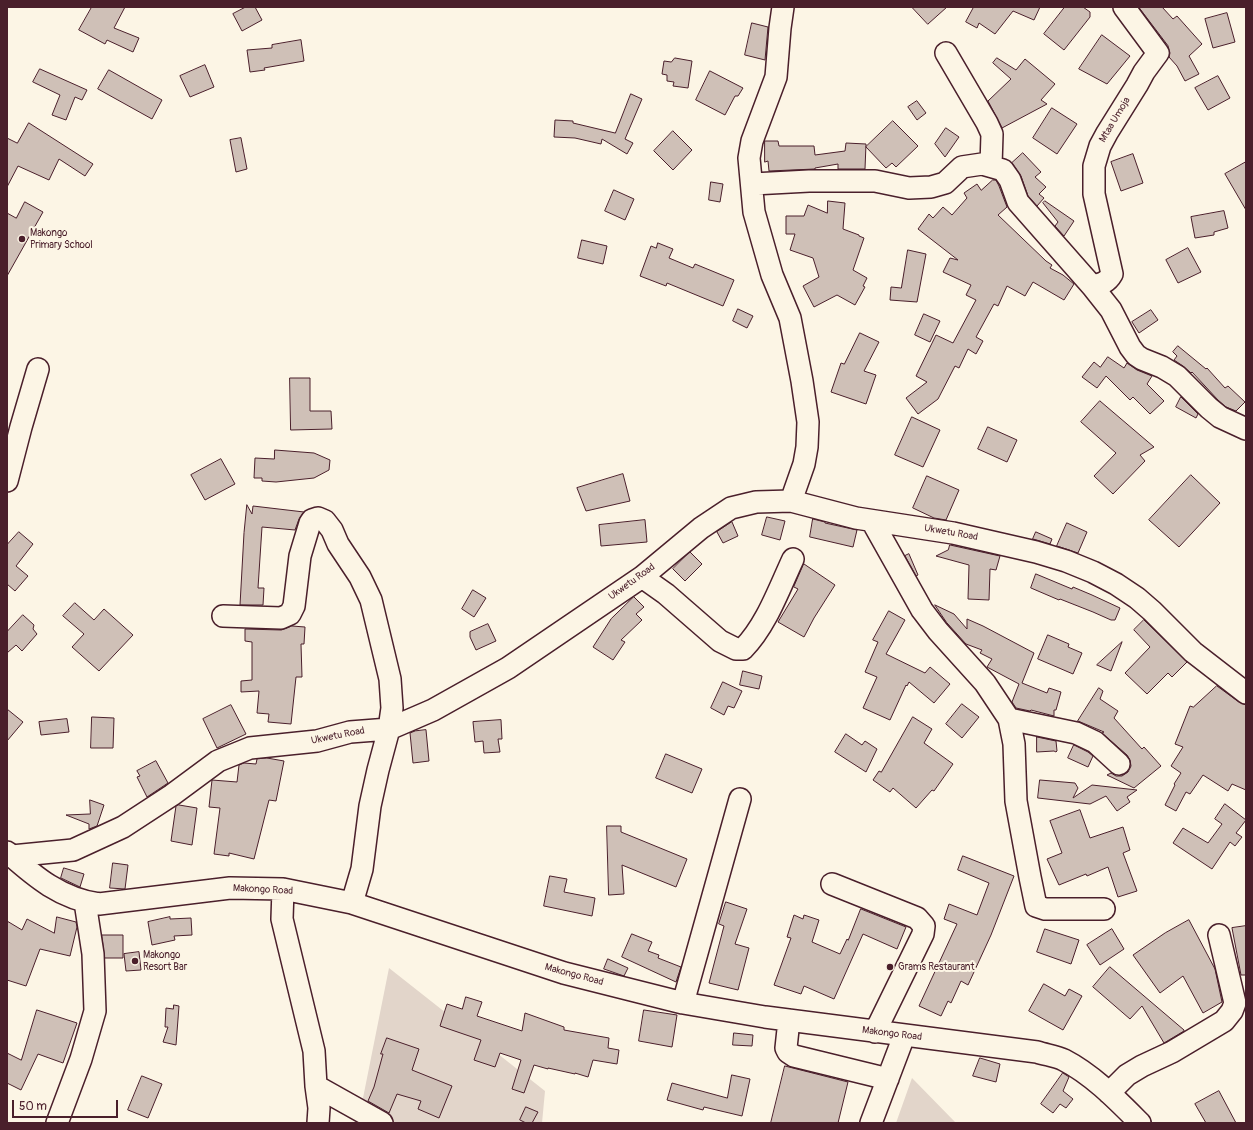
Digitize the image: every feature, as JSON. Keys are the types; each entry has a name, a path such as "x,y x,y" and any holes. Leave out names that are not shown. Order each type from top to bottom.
{"street":[{"path":"783,7 776,78 752,141 749,158 754,212 772,275 790,318 802,380 808,422 807,447 804,464 791,501"},
{"name":"Mtaa Umoja","path":"1092,286 1103,284 1112,274 1094,194 1094,166 1100,146 1144,72 1158,52 1124,7"},
{"path":"946,53 992,134 991,166"},
{"path":"752,184 810,181 875,181 909,188 931,187 945,183 962,167 982,164 1003,170 1007,175 1018,202 1092,286 1111,310 1130,347 1136,355 1177,376 1209,408 1220,416 1246,429"},
{"path":"7,481 38,369"},
{"name":"Ukwetu Road","path":"10,854 73,850 123,827 167,799 218,761 250,748 317,742 350,732 389,729 434,710 508,668 642,577 701,528 732,508 756,502 791,501 872,521 953,533 988,540 1066,561 1116,584 1137,598 1193,652 1246,693"},
{"path":"223,616 281,618 290,614 294,606 300,556 310,524 312,520 318,518 325,521 332,530 338,544 360,577 371,600 390,679 392,708 389,729 371,799 362,869 352,903"},
{"path":"872,521 922,610 938,631 985,683 1009,719 1014,744 1016,801 1036,906 1045,909 1104,909"},
{"path":"642,577 676,602 720,641 736,649 743,649 753,639 793,559"},
{"path":"1009,719 1076,733 1095,742 1119,764"},
{"path":"683,1003 740,800"},
{"name":"Makongo Road","path":"10,854 60,893 85,902 99,904 230,888 283,889 352,903 564,973 683,1003 875,1032 1037,1052 1063,1060 1082,1071 1109,1093 1140,1123"},
{"path":"832,884 917,918 924,926 923,934 875,1032"},
{"path":"283,889 282,919 314,1051 319,1108 318,1123"},
{"path":"57,1123 81,1060 95,1011 93,954 85,902"},
{"path":"1109,1093 1128,1075 1142,1066 1172,1052 1224,1021 1232,1011 1235,1003 1218,935"},
{"path":"789,1020 786,1048 788,1052 794,1056 888,1079"},
{"path":"871,1123 904,1036"},
{"path":"316,1086 382,1123"}],"shaded area":[{"path":"389,968 545,1091 542,1123 358,1123"},
{"path":"912,1078 956,1123 896,1123"}],"building":[{"path":"92,7 125,7 114,28 139,38 133,52 107,40 105,44 79,30"},
{"path":"246,7 255,7 262,20 242,31 233,14"},
{"path":"912,7 947,7 928,24"},
{"path":"974,7 1040,7 1034,20 1013,11 995,34 979,23 977,28 966,22"},
{"path":"1065,7 1083,7 1090,12 1090,17 1064,50 1044,34"},
{"path":"1139,7 1162,7 1173,19 1177,16 1202,44 1189,56 1199,74 1185,81 1177,66 1169,57 1170,53 1168,46"},
{"path":"1227,13 1235,42 1213,48 1205,19"},
{"path":"752,23 768,27 765,60 745,55"},
{"path":"1102,35 1130,56 1107,84 1079,69"},
{"path":"301,40 304,61 250,72 247,50 272,48 272,45"},
{"path":"675,58 692,61 688,88 673,86 674,82 667,81 667,75 662,74 664,61 671,62"},
{"path":"997,58 1016,70 1025,59 1055,84 1041,100 1047,104 1002,128 988,101 1011,79 993,63"},
{"path":"205,65 214,87 190,97 180,76"},
{"path":"40,69 87,90 82,100 75,97 66,120 52,115 60,95 33,82"},
{"path":"109,70 162,100 152,119 98,89"},
{"path":"710,71 743,88 738,96 735,96 725,115 696,100"},
{"path":"1218,76 1230,98 1208,110 1195,88"},
{"path":"631,94 642,99 625,139 633,143 627,154 602,139 601,144 575,138 554,137 555,120 573,121 573,123 615,133"},
{"path":"917,101 926,113 917,120 908,107"},
{"path":"1052,108 1077,124 1057,154 1033,138"},
{"path":"893,121 918,146 896,167 892,163 886,168 866,147"},
{"path":"29,123 93,164 85,176 59,159 49,180 18,166 7,187 7,138 17,143"},
{"path":"946,128 959,137 945,157 935,144"},
{"path":"673,131 692,150 673,170 654,151"},
{"path":"241,138 247,169 236,172 230,140"},
{"path":"765,141 778,141 779,146 814,146 815,155 845,151 846,143 866,144 865,169 838,169 838,164 815,169 769,171 768,161 765,162"},
{"path":"1023,153 1041,172 1035,177 1046,187 1039,194 1044,198 1037,206 1028,196 1021,176 1012,163"},
{"path":"1133,154 1143,183 1121,191 1111,162"},
{"path":"1246,162 1246,210 1225,174"},
{"path":"993,180 996,180 1007,207 998,215 1052,265 1050,268 1063,275 1074,284 1064,300 1033,282 1025,296 1007,286 998,306 994,304 976,337 983,341 976,354 968,349 959,368 955,366 938,399 918,414 906,398 927,382 916,376 936,335 953,343 976,300 966,295 971,285 943,272 950,258 958,260 918,229 929,214 933,218 943,207 952,215 967,198 964,193 977,184 981,190"},
{"path":"711,182 723,184 720,202 709,200"},
{"path":"614,190 634,199 625,220 605,211"},
{"path":"828,201 845,203 843,229 864,238 853,270 867,278 863,286 865,287 855,305 837,295 814,307 803,286 819,277 813,258 790,250 795,234 786,234 786,216 804,216 808,205 827,213"},
{"path":"1045,201 1074,221 1064,236 1055,226 1058,222 1043,203"},
{"path":"25,202 43,212 7,276 7,213 16,218"},
{"path":"1224,211 1228,228 1214,232 1214,235 1195,238 1191,217"},
{"path":"582,240 607,246 603,264 578,258"},
{"path":"658,243 673,249 669,258 693,268 695,264 734,280 723,306 667,283 666,286 640,276 651,246 656,248"},
{"path":"1188,248 1201,272 1178,283 1166,260"},
{"path":"908,250 926,254 917,302 890,300 891,287 901,288"},
{"path":"738,309 753,316 747,328 733,321"},
{"path":"1151,310 1158,320 1139,333 1132,322"},
{"path":"924,314 940,321 930,342 915,335"},
{"path":"860,333 879,342 864,371 876,375 866,404 831,392 841,363 844,364"},
{"path":"1178,346 1206,369 1207,368 1225,388 1228,386 1245,402 1236,411 1226,407 1192,372 1191,373 1174,360 1177,356 1173,352"},
{"path":"1108,357 1124,368 1127,363 1137,370 1152,376 1147,384 1164,401 1150,414 1133,397 1130,400 1106,376 1097,388 1082,377 1094,362 1100,367"},
{"path":"290,378 310,378 310,411 331,411 332,429 291,430"},
{"path":"1181,397 1198,414 1196,418 1176,407"},
{"path":"1100,401 1154,447 1140,455 1145,461 1113,494 1094,476 1116,453 1081,422"},
{"path":"912,417 940,430 923,467 895,455"},
{"path":"988,427 1017,440 1007,462 978,449"},
{"path":"275,450 314,453 330,460 329,470 314,478 276,482 262,481 262,478 254,478 255,458 274,459"},
{"path":"221,459 235,484 205,500 191,475"},
{"path":"623,474 630,501 586,511 577,488"},
{"path":"1191,475 1220,503 1179,547 1149,520"},
{"path":"927,476 959,490 946,520 934,518 913,508"},
{"path":"247,505 252,514 253,506 304,512 299,519 295,530 262,527 258,588 264,588 263,605 240,605"},
{"path":"767,517 785,521 780,540 762,535"},
{"path":"813,519 857,530 853,547 810,537"},
{"path":"645,520 647,542 601,546 599,525"},
{"path":"732,522 738,536 723,543 717,532"},
{"path":"1067,523 1087,532 1078,553 1057,546"},
{"path":"19,532 33,544 16,566 28,576 15,591 7,584 7,545"},
{"path":"1036,532 1052,539 1050,544 1033,539"},
{"path":"950,545 1000,556 996,570 990,569 989,600 968,599 969,565 936,556 948,550"},
{"path":"690,552 702,564 685,581 673,569"},
{"path":"909,554 918,575 916,576 905,556"},
{"path":"804,564 835,585 804,637 778,622 798,589 794,587"},
{"path":"1036,574 1072,589 1073,587 1120,608 1115,620 1111,620 1031,588"},
{"path":"473,590 486,598 474,617 462,609"},
{"path":"634,597 644,607 636,614 642,620 621,640 625,642 613,660 593,647 611,619"},
{"path":"75,603 94,620 104,609 133,635 99,671 72,647 84,634 63,616"},
{"path":"935,605 954,614 967,629 967,619 1034,653 1022,683 1047,693 1049,688 1061,692 1056,710 1054,710 1054,716 1016,708 1012,702 1019,684 987,667 992,659 980,653 982,650 966,644 947,623"},
{"path":"889,611 905,620 886,654 925,673 930,667 950,684 934,703 909,682 907,686 906,685 890,720 863,708 877,677 865,672 878,642 873,640"},
{"path":"23,615 34,625 33,629 37,634 22,651 16,645 7,653 7,632"},
{"path":"1144,620 1187,662 1172,677 1168,673 1147,694 1125,673 1150,647 1134,630"},
{"path":"488,624 496,641 476,650 470,637 470,632"},
{"path":"292,626 305,627 304,644 301,644 302,677 296,677 291,724 268,722 269,714 257,713 259,691 241,692 241,681 252,680 252,642 245,641 245,629 281,630"},
{"path":"1048,635 1069,644 1068,647 1082,653 1073,674 1038,659"},
{"path":"1122,642 1111,671 1097,665"},
{"path":"743,671 762,676 759,689 740,685"},
{"path":"723,682 742,691 734,708 728,706 724,715 711,708"},
{"path":"1217,686 1239,702 1246,705 1246,790 1232,784 1228,791 1203,775 1190,794 1186,792 1176,811 1165,805 1175,785 1174,784 1181,773 1171,766 1183,747 1175,744 1190,706 1193,707"},
{"path":"1099,688 1103,691 1100,699 1118,711 1114,718 1142,749 1144,747 1161,766 1134,788 1107,775 1111,773 1116,776 1122,776 1128,772 1131,766 1127,755 1102,733 1104,732 1078,721"},
{"path":"962,704 979,717 962,738 946,724"},
{"path":"231,705 246,734 217,748 203,719"},
{"path":"7,709 23,722 7,741"},
{"path":"92,717 114,718 113,748 91,748"},
{"path":"913,717 932,729 924,743 953,764 934,791 932,790 916,808 893,788 890,792 873,780 879,771 881,772"},
{"path":"67,719 69,732 41,735 39,722"},
{"path":"501,720 502,739 498,739 500,752 484,753 483,741 475,742 473,722"},
{"path":"426,730 429,761 413,763 410,733"},
{"path":"846,734 862,745 865,741 877,749 866,772 835,752"},
{"path":"1037,737 1056,741 1057,751 1037,752"},
{"path":"1074,745 1093,756 1088,767 1068,758"},
{"path":"666,754 702,769 692,793 656,778"},
{"path":"267,758 284,761 276,801 269,800 254,859 229,853 229,856 214,854 220,808 209,807 212,780 237,782 239,765 244,763 256,764 257,759"},
{"path":"156,761 168,783 147,797 137,777 140,776 137,771"},
{"path":"1040,780 1075,783 1078,788 1073,798 1092,785 1137,790 1127,797 1130,802 1117,811 1106,796 1090,804 1038,798"},
{"path":"90,800 104,805 97,826 89,829 89,824 66,815 90,814"},
{"path":"1225,804 1246,820 1236,833 1242,837 1235,846 1230,842 1212,869 1173,843 1183,828 1208,843 1222,824 1215,819"},
{"path":"179,805 197,808 192,845 171,841 176,806"},
{"path":"1080,810 1090,838 1123,827 1130,850 1123,853 1137,891 1118,897 1108,867 1087,876 1086,874 1059,885 1047,859 1062,853 1050,821"},
{"path":"607,826 621,826 621,832 687,859 676,887 622,865 624,894 609,895"},
{"path":"963,856 1014,876 991,935 968,985 961,981 951,1003 948,1001 941,1016 919,1006 957,924 944,919 949,904 977,915 989,883 958,870"},
{"path":"113,863 128,865 125,889 110,888"},
{"path":"64,868 84,874 80,887 61,878"},
{"path":"550,876 567,879 564,892 595,898 592,916 544,906"},
{"path":"726,902 747,909 735,944 749,948 738,990 709,983 724,926 719,924"},
{"path":"861,909 906,927 897,949 863,934 834,999 804,986 801,994 774,985 791,938 787,937 794,915 803,919 804,915 819,920 812,942 840,954 847,939 848,940"},
{"path":"57,917 76,922 77,927 70,956 40,949 26,986 7,980 7,921 22,930 27,919 54,933"},
{"path":"170,917 170,919 191,918 192,935 174,936 175,940 152,945 148,922"},
{"path":"1189,920 1215,969 1222,1002 1203,1013 1183,976 1160,993 1133,955 1165,933"},
{"path":"1246,926 1246,975 1241,975 1232,928"},
{"path":"1045,929 1079,940 1071,964 1037,952"},
{"path":"1112,929 1124,949 1100,965 1087,945"},
{"path":"632,934 652,942 648,951 659,955 658,958 681,967 676,982 622,957"},
{"path":"102,935 123,935 123,958 105,958"},
{"path":"139,952 141,970 126,971 124,954"},
{"path":"608,959 628,968 624,976 604,969"},
{"path":"1110,967 1184,1031 1164,1043 1142,1006 1130,1019 1093,987"},
{"path":"1044,984 1065,996 1069,989 1082,996 1063,1030 1029,1011"},
{"path":"466,997 482,1002 477,1016 522,1031 525,1013 564,1027 564,1030 609,1038 608,1048 619,1050 617,1064 593,1060 588,1077 534,1065 524,1093 512,1089 521,1060 500,1053 495,1067 474,1060 481,1040 440,1026 447,1004 462,1009"},
{"path":"174,1005 179,1006 176,1045 163,1042 168,1027 165,1027 166,1008 173,1009"},
{"path":"37,1010 77,1023 63,1063 38,1054 21,1090 7,1083 7,1053 21,1060"},
{"path":"644,1010 677,1015 672,1047 639,1041"},
{"path":"734,1033 753,1035 752,1046 733,1045"},
{"path":"387,1038 419,1049 412,1070 452,1086 439,1118 418,1109 421,1101 397,1094 389,1113 368,1101 374,1087 383,1054 381,1054"},
{"path":"980,1058 1000,1064 996,1082 973,1076"},
{"path":"785,1066 848,1082 838,1123 771,1123"},
{"path":"1063,1073 1069,1077 1063,1091 1073,1099 1066,1108 1060,1104 1053,1113 1041,1104"},
{"path":"732,1075 750,1079 742,1116 704,1107 703,1110 667,1100 672,1083 727,1098"},
{"path":"142,1076 162,1084 148,1118 128,1110"},
{"path":"1219,1091 1236,1123 1206,1123 1195,1104"},
{"path":"526,1107 538,1112 532,1123 526,1123 520,1120"}],"place":[{"name":"Makongo Primary School","path":"22,239"},
{"name":"Makongo Resort Bar","path":"135,961"},
{"name":"Grams Restaurant","path":"890,967"}]}
